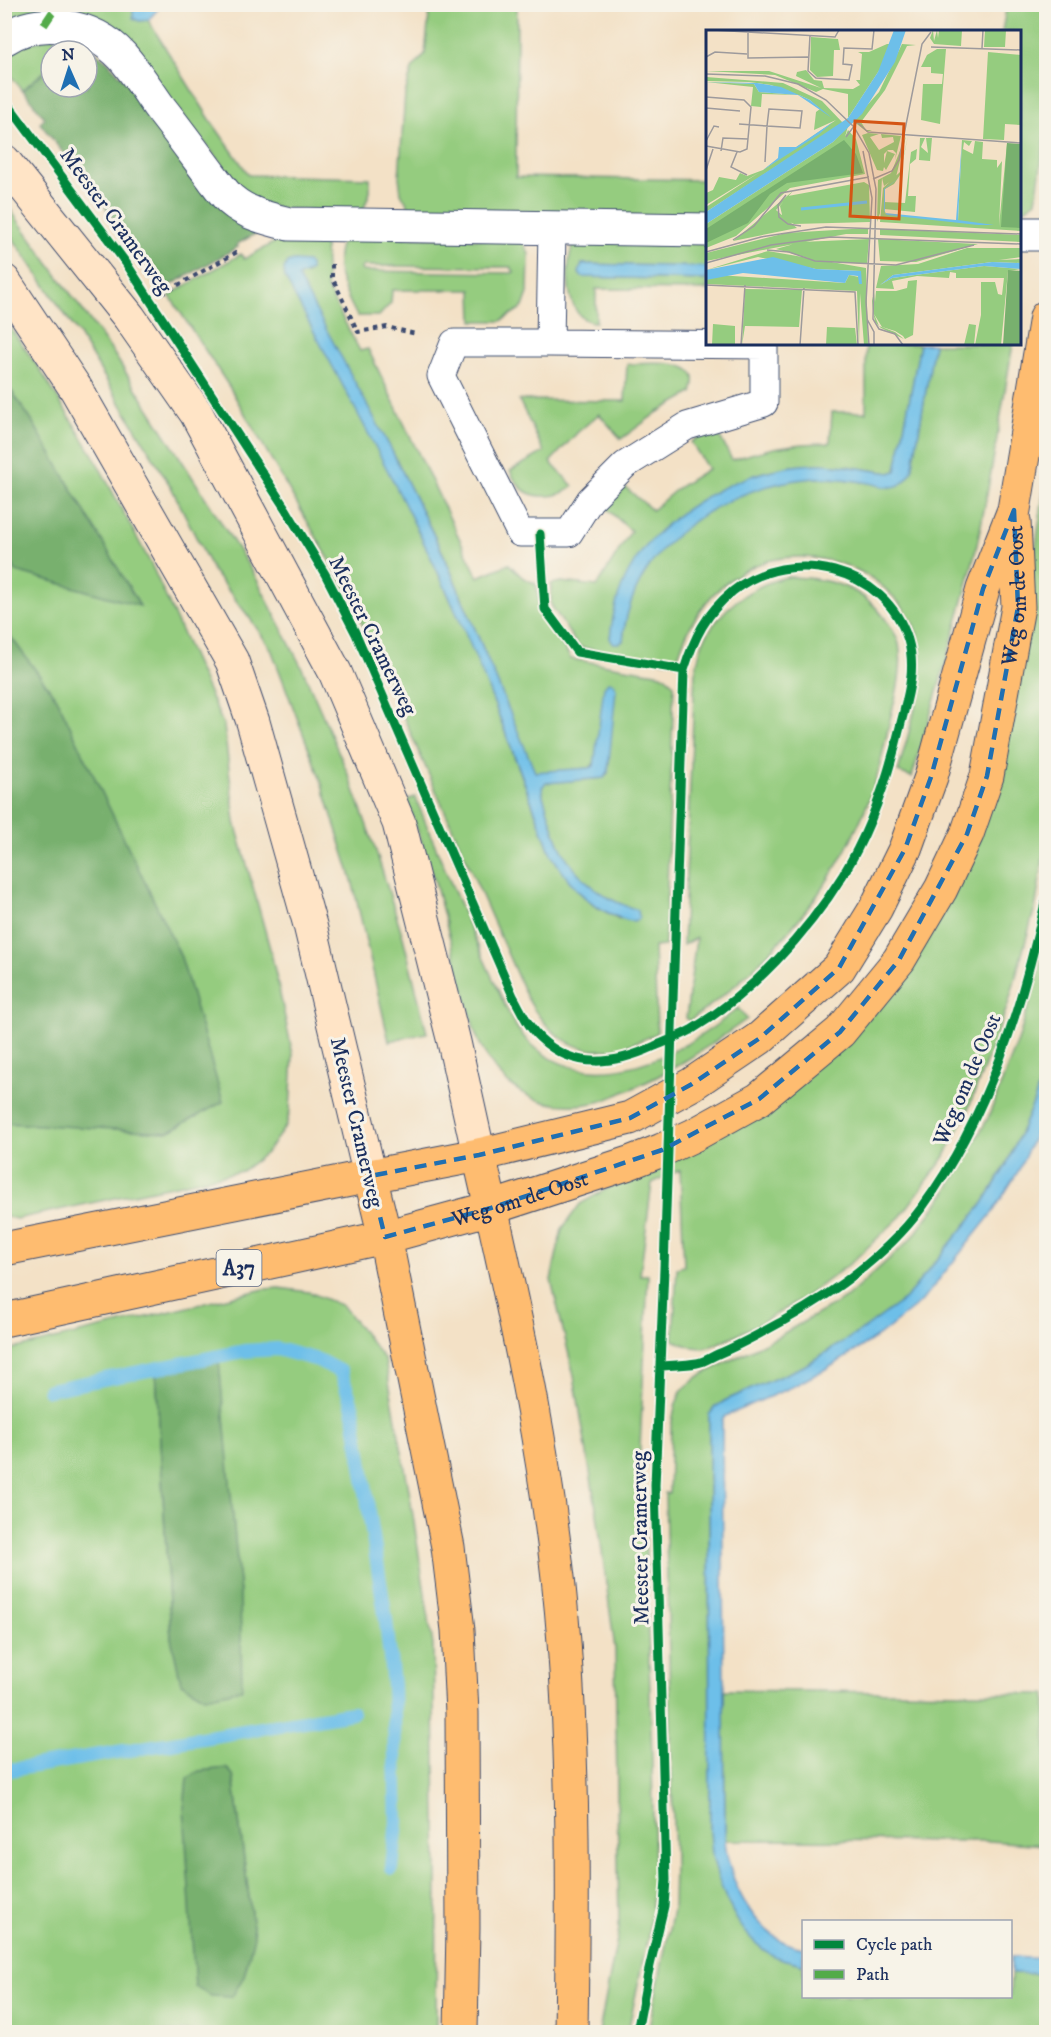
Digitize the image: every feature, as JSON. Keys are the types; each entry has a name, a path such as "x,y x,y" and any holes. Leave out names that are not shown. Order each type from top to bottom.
{"main road":[{"path":"4,161 129,318 196,413 335,672 399,823 454,1042 539,1436 555,1551 570,1730 571,2032"},
{"name":"Meester Cramerweg","path":"4,281 76,389 232,661 253,722 310,925 385,1237 447,1547 458,1630 462,1725 461,2032"},
{"name":"Weg om de Oost","path":"4,1248 479,1155 630,1118 692,1084 760,1038 839,968 876,908 905,849 931,777 983,589 1014,510 1047,317"},
{"name":"Weg om de Oost","path":"385,1237 491,1208 662,1150 759,1099 840,1032 899,960 941,889 963,843 987,776 1018,606 1014,510"},
{"name":"A37","path":"4,1320 385,1237"}],"street":[{"path":"4,39 27,29 44,26 82,30 101,39 122,57 231,200 252,213 289,224 706,230"},
{"path":"1021,234 1047,234"}],"lane":[{"path":"550,343 552,228"},
{"path":"706,344 454,343 441,376 520,533 569,533 590,500 625,465 687,426 764,403 764,345"}],"path":[{"path":"160,294 289,224"},
{"path":"333,224 332,277 358,332 387,327 454,343"}],"highlighted area":[{"path":"1014,510 1018,607 987,776 967,834 899,960 840,1032 759,1099 662,1150 491,1208 385,1237 370,1176 479,1155 630,1118 692,1084 760,1038 839,968 905,849 931,777 983,589"}],"green space":[{"path":"1007,4 1046,5 1046,130 1036,201 1021,211 1021,30 1002,30"},
{"path":"5,5 135,5 133,7 139,21 148,20 211,121 249,175 370,178 370,192 362,213 281,209 251,200 127,47 99,42 99,39 81,39 5,26"},
{"path":"430,5 517,5 516,177 706,180 706,218 413,214 401,193 399,177 405,94 412,69 425,54"},
{"path":"39,40 39,76 22,90 5,68 4,51"},
{"path":"99,55 264,229 237,244 238,247 164,289 110,213 40,123 45,118 23,90 39,76 39,99 99,99"},
{"path":"4,201 114,354 254,574 303,670 349,776 376,851 403,937 427,1033 389,1041 352,880 321,781 271,649 213,571 171,487 79,335 5,227"},
{"path":"288,235 319,235 325,247 327,288 360,351 368,349 478,577 509,564 522,577 536,584 540,608 571,659 662,674 674,684 665,946 654,947 657,1032 651,1036 615,1049 584,1048 570,1043 546,1025 527,998 367,634 336,571 230,388 169,295 241,254 244,259","holes":["288,263 306,274 298,277 301,284 391,449 445,557 535,773 590,768 595,762 609,759 608,773 604,778 545,783 542,787 543,796 559,844 568,861 594,888 615,901 638,910 619,919 594,906 578,891 551,854 477,658"]},
{"path":"345,235 522,240 529,254 528,293 523,307 501,321 473,321 472,290 392,290 391,303 379,316 357,316 340,276 338,255","holes":["364,266 511,267 514,272 512,273 362,271 361,268"]},
{"path":"706,241 706,267 582,264 579,273 582,277 706,280 706,290 596,289 596,322 585,320 572,302 569,290 569,264 574,243"},
{"path":"4,319 41,371 93,455 152,566 224,726 235,822 271,952 293,1055 290,1111 286,1126 266,1153 242,1171 16,1219 4,1216"},
{"path":"866,345 920,345 896,471 890,473 817,464 792,466 764,472 734,483 674,518 611,631 610,639 613,643 623,641 633,594 654,558 693,521 717,506 768,485 794,480 837,479 891,487 912,471 934,345 1013,345 976,549 954,635 912,777 898,772 919,689 918,638 905,610 894,598 876,582 854,569 821,559 796,557 772,560 750,568 731,579 714,594 699,613 687,634 678,657 666,661 583,648 577,645 551,605 551,584 561,582 597,586 631,531 607,509 625,487 652,510 679,487 708,469 691,442 705,433 716,429 732,460 780,447 830,443 832,412 866,412"},
{"path":"654,363 685,367 694,378 692,393 658,412 621,439 599,414 578,432 550,462 573,486 552,496 536,495 522,489 510,471 544,452 519,400 625,401 627,364"},
{"path":"4,380 32,421 140,606 16,571 5,552"},
{"path":"1046,473 1046,839 1036,904 1008,1005 968,1110 944,1158 901,1216 851,1263 801,1300 757,1325 703,1348 691,1347 673,1340 677,1268 684,1266 680,1170 652,1183 640,1275 648,1275 638,1491 644,1492 652,1757 654,1873 652,1909 628,2032 599,2032 619,1929 615,1649 597,1514 574,1376 551,1280 562,1229 580,1204 617,1183 882,1002 1014,705"},
{"path":"787,577 815,579 842,586 867,599 877,609 894,631 899,644 901,663 897,692 874,786 854,834 827,881 794,925 767,955 721,997 689,1021 686,1018 696,938 683,945 695,672 704,640 728,608 749,592"},
{"path":"5,629 57,699 181,957 223,1102 168,1132 5,1123"},
{"path":"415,797 509,1014 518,1030 530,1043 555,1060 581,1069 609,1070 637,1065 665,1055 691,1041 738,1008 747,1019 703,1050 672,1068 641,1085 605,1100 577,1105 557,1104 522,1093 495,1068 484,1052 475,1032 433,875 407,800"},
{"path":"1046,944 1046,1059 1035,1099 1006,1165 982,1205 905,1299 864,1329 804,1366 726,1400 715,1407 709,1415 710,1830 718,1874 735,1915 747,1932 763,1947 781,1957 802,1964 802,1998 1012,1998 1012,1973 1046,1974 1046,2032 648,2032 673,1910 674,1863 665,1493 669,1494 671,1426 675,1407 681,1391 699,1376 777,1337 847,1297 912,1238 946,1192 988,1118 1019,1038"},
{"path":"279,1288 309,1292 343,1306 385,1360 409,1490 433,1645 437,1873 436,2032 5,2032 4,1351 264,1289","holes":["156,1369 229,1479 240,1594 171,1638","227,1768 233,1775 254,1936"]},
{"path":"205,1359 219,1361 240,1594 242,1689 205,1697 181,1683 171,1638 156,1369"},
{"path":"724,1690 1046,1694 1046,1845 989,1841 725,1840"},
{"path":"227,1768 233,1775 254,1936 244,1976 232,1997 211,1996 195,1987 184,1808 187,1779 199,1771"}],"water":[{"path":"135,5 162,5 148,20 139,21 133,18"},
{"path":"307,262 310,265 310,271 298,277 391,449 445,558 535,772 594,766 604,687 608,682 613,683 616,689 608,772 604,778 546,783 542,787 554,830 568,861 584,880 604,895 638,910 639,918 634,922 607,912 585,897 567,878 551,854 496,708 450,599 380,456 285,278 284,269 287,263"},
{"path":"582,264 706,267 706,280 582,277 579,273"},
{"path":"920,345 934,345 912,471 903,482 898,486 889,487 849,480 815,478 781,483 748,492 717,507 688,526 663,549 643,576 630,607 623,641 613,643 610,639 621,589 643,550 684,511 709,495 735,482 791,466 827,464 890,473 896,471"},
{"path":"1046,1059 1046,1108 1019,1170 993,1212 921,1302 880,1335 835,1364 792,1387 725,1416 722,1421 725,1840 732,1874 748,1908 772,1934 787,1943 802,1948 802,1964 780,1959 762,1948 742,1927 721,1886 712,1852 710,1830 709,1415 715,1407 726,1400 804,1366 864,1329 905,1299 982,1205 1006,1166 1035,1099"},
{"path":"1012,1957 1046,1959 1046,1974 1012,1973"}],"waterway":[{"path":"49,1390 244,1351 277,1349 318,1360 341,1372 353,1408 386,1620 393,1685 397,1822 392,1868"},
{"path":"4,1771 352,1713"}],"marked path":[{"path":"44,25 61,4"}],"cycle path":[{"path":"4,99 126,263 287,511 325,574 356,634 513,996 532,1029 553,1049 581,1060 611,1060 640,1052 669,1040 673,1038 678,1036 691,1030 735,999 795,941 843,875 862,840 877,804 890,765 908,695 912,662 908,640 897,615 880,595 858,580 834,571 808,567 782,569 756,577 733,591 715,608 702,627 684,670 664,1269 655,1485 666,1880 664,1906 637,2032"},
{"path":"540,534 545,609 577,652 684,670"},
{"path":"661,1366 702,1362 783,1321 841,1285 877,1256 909,1224 946,1172 984,1098 1014,1020 1046,899"}]}
